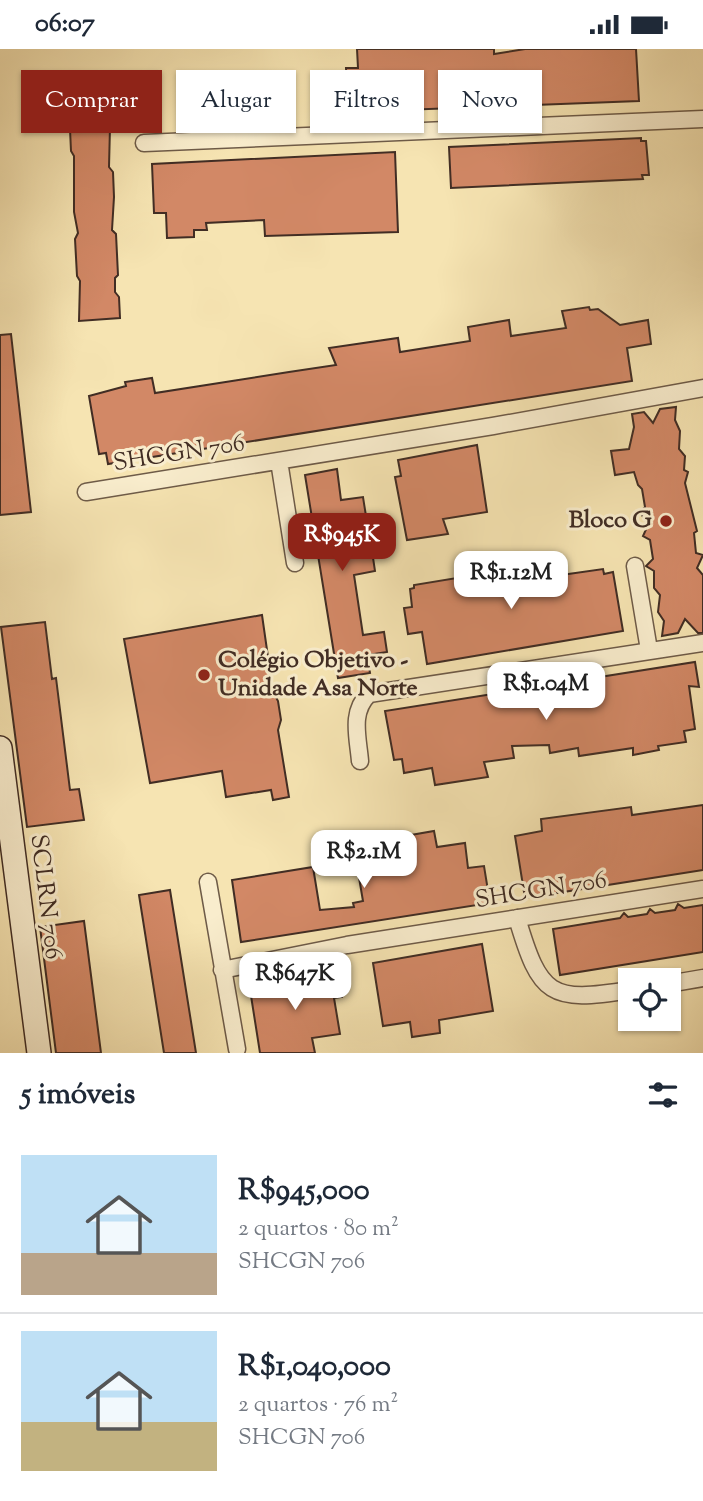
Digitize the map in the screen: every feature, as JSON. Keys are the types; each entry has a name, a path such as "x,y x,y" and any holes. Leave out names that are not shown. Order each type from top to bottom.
{"street":[{"path":"144,143 703,119"},
{"name":"SHCGN 706","path":"86,492 703,388"},
{"name":"SHCGN 706","path":"279,461 295,563"},
{"path":"635,566 649,650"},
{"path":"360,761 357,713 361,702 369,694 703,643"},
{"name":"SCLRN 706","path":"0,748 39,1053"},
{"path":"208,882 237,1049"},
{"name":"SHCGN 706","path":"222,969 293,954 703,889"},
{"path":"517,918 530,963 560,995 586,997 618,992"},
{"path":"681,982 703,978"}],"building":[{"path":"357,49 494,49 494,54 525,49 636,49 639,101 542,105 542,70 438,70 438,109 424,109 424,70 346,70 358,68"},
{"path":"70,133 110,133 109,167 113,172 114,197 112,230 116,234 118,275 115,278 115,292 119,297 120,318 79,321 80,281 77,276 75,239 78,233 74,212 74,156 71,151"},
{"path":"641,138 641,141 646,141 649,175 642,175 643,179 451,188 449,147"},
{"path":"395,152 398,232 265,236 264,220 206,223 207,230 194,230 194,237 167,238 166,213 154,213 152,164"},
{"path":"589,307 590,310 598,309 620,325 648,320 651,344 627,348 632,381 108,464 106,453 99,454 89,396 126,386 125,382 152,378 155,393 336,365 329,348 398,338 400,352 470,341 468,327 509,320 511,336 566,328 562,311"},
{"path":"11,334 31,512 0,515 0,335"},
{"name":"Bloco G","path":"676,407 675,420 680,431 679,449 685,456 684,470 688,472 685,483 697,531 694,533 696,553 703,555 697,568 703,575 703,633 698,633 685,619 678,633 662,636 664,621 658,612 660,595 654,588 654,571 646,566 653,559 650,540 643,536 648,525 640,512 645,507 642,489 634,472 615,475 611,451 629,449 634,427 632,414 644,412 653,423 660,409"},
{"path":"477,445 487,512 443,519 448,534 407,540 395,477 401,476 398,460"},
{"path":"337,469 341,500 363,497 366,516 345,520 350,555 372,551 375,571 354,575 363,635 384,632 387,652 367,655 370,673 338,678 305,475"},
{"path":"548,563 547,577 603,569 604,574 613,572 623,631 427,664 422,632 408,634 404,608 412,607 410,589 414,588 414,585"},
{"path":"262,615 273,692 278,701 281,720 278,730 289,797 273,800 271,790 226,797 222,771 150,783 124,639"},
{"path":"45,622 52,679 56,678 70,790 79,789 84,820 27,827 1,627"},
{"path":"695,662 699,687 689,686 695,729 684,731 686,742 658,746 659,750 633,755 633,748 579,756 578,748 550,753 549,745 512,746 514,758 484,762 488,777 435,785 432,768 404,773 402,759 394,760 385,711"},
{"path":"703,805 703,870 525,898 515,836 542,831 541,819 631,807 632,815"},
{"path":"434,831 437,847 465,843 468,868 484,866 490,903 241,942 232,880 313,867 320,910 354,907 353,903 363,901 356,860 386,855 382,840"},
{"path":"170,890 196,1053 164,1053 139,895"},
{"path":"678,904 684,908 703,905 703,952 560,975 553,929 620,918 624,913 628,917 647,914 650,909 655,913 675,910"},
{"path":"84,921 101,1053 56,1053 40,927"},
{"path":"482,944 493,1011 439,1020 440,1033 412,1037 410,1022 383,1026 373,963"},
{"path":"329,970 330,977 339,976 342,997 334,998 340,1034 312,1038 315,1053 260,1053 249,983"}],"place":[{"name":"Bloco G","path":"666,521"},
{"name":"Colégio Objetivo - Unidade Asa Norte","path":"204,675"}]}
